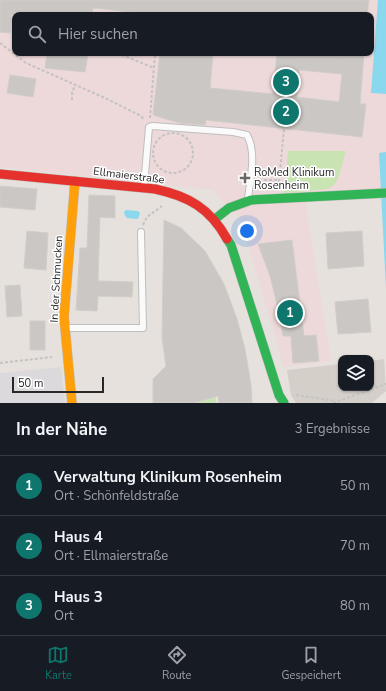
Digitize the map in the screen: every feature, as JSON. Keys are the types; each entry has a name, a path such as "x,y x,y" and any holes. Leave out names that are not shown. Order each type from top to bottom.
{"street":[{"name":"Ellmaierstraße","path":"0,174 144,187 169,192 197,203 215,219 230,245 281,399"},
{"name":"In der Schmucken","path":"72,403 64,317 75,181"},
{"path":"215,219 229,208 247,202 386,193"}],"lane":[{"path":"144,187 149,127 153,126 233,132 247,135 251,143 252,155 247,202"},
{"path":"65,328 143,328 141,232"}],"path":[{"path":"0,43 12,52"},
{"path":"17,56 26,63 76,84 141,116 149,127"},
{"path":"124,56 154,68"},
{"path":"149,127 155,56"},
{"path":"72,100 72,92 76,84"},
{"path":"278,199 284,129"},
{"path":"169,133 179,134 187,138 192,147 193,157 188,166 180,172 169,173 161,169 155,162 152,153 154,144 161,136 169,133"},
{"path":"141,232 147,217 162,206 169,192"},
{"path":"0,363 68,355"},
{"path":"333,403 386,384"},
{"path":"281,399 291,395 336,401"}],"shaded area":[{"name":"RoMed Klinikum Rosenheim","path":"0,0 378,0 374,53 374,12 12,12 12,56 374,56 371,93 386,94 386,189 304,195 331,361 284,367 240,218 212,190 0,167"},
{"path":"384,359 386,391 372,403 296,403 291,395 287,370 338,364 338,391 374,391 374,361"},
{"path":"61,367 65,403 0,403 0,373"}],"green space":[{"path":"288,151 346,151 335,184 328,189 284,193"},
{"path":"216,397 216,403 197,403"}],"water":[{"path":"378,0 386,0 386,94 371,93"},
{"path":"386,152 386,289 379,153"},
{"path":"126,210 138,211 140,213 138,219 127,218 124,212"}],"building":[{"path":"0,0 369,0 367,12 131,12 93,8 92,12 12,12 10,33 0,32"},
{"path":"47,56 88,56 85,72 45,68"},
{"path":"160,56 213,56 210,88 273,94 277,56 364,56 360,104 366,104 362,137 206,120 205,125 179,123 153,115","holes":["299,70 342,74 339,102 297,97"]},
{"path":"10,75 36,79 33,97 7,93"},
{"path":"0,186 37,189 35,210 0,207"},
{"path":"89,195 115,196 115,218 100,217 98,281 133,282 132,297 98,296 97,311 76,310 80,248 87,248"},
{"path":"164,220 181,228 205,251 224,284 237,319 245,349 251,385 252,403 219,403 218,396 194,403 153,403 153,379 166,366 162,338"},
{"path":"27,231 48,233 46,270 24,268"},
{"path":"362,231 364,266 328,269 326,233"},
{"path":"292,240 304,336 316,335 319,361 293,363 291,336 283,336 270,276 258,244"},
{"path":"20,285 22,316 7,317 5,286"},
{"path":"368,299 371,332 338,334 335,302"},
{"path":"30,321 45,321 45,350 30,350"}],"traffic: fast":[{"path":"215,219 229,208 251,200 386,193"},
{"path":"227,239 231,245 279,395 284,403"}],"traffic: slow":[{"path":"72,403 64,317 75,181"}],"traffic: jam":[{"path":"0,174 155,189 178,195 205,211 213,219 227,239"}],"place":[{"name":"Haus 3","path":"286,82"},
{"name":"Haus 4","path":"286,112"},
{"name":"RoMed Klinikum Rosenheim","path":"245,178"},
{"name":"Verwaltung Klinikum Rosenheim","path":"290,313"}]}
